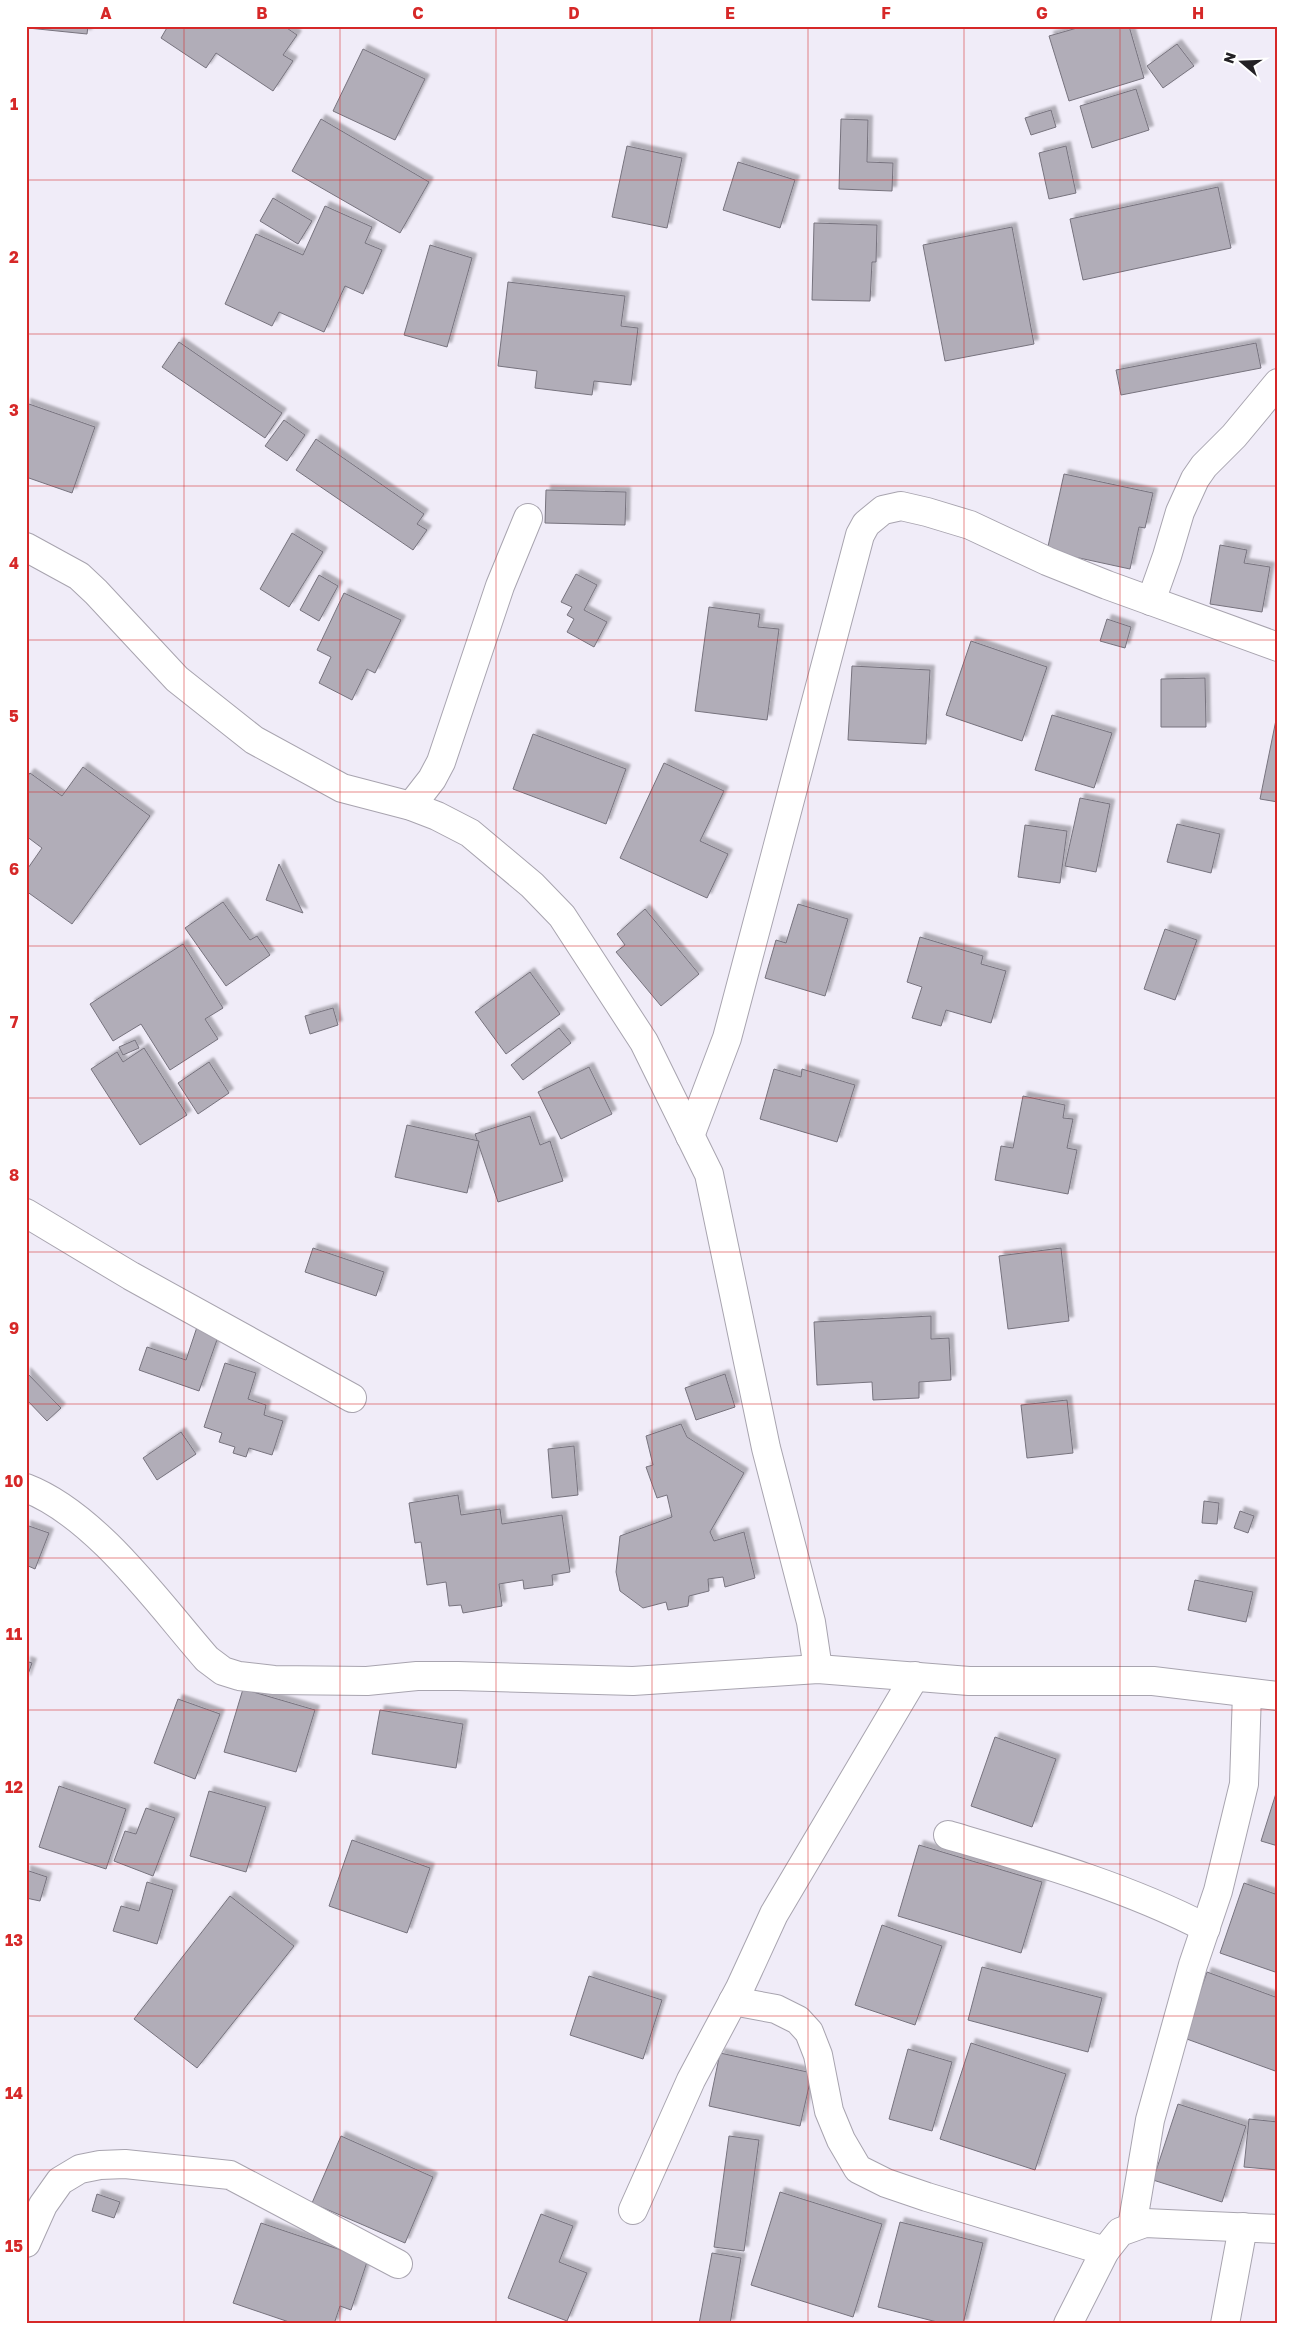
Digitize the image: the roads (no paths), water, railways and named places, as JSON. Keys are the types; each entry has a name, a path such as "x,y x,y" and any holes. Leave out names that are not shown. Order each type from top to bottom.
{"street":[{"path":"1151,601 1180,512 1195,479 1204,466 1234,436 1278,384"},
{"path":"690,1136 727,1038 858,545 866,524 884,510 901,506 927,512 970,525 1047,561 1278,647"},
{"path":"411,806 432,779 440,762 500,586 528,518"},
{"path":"26,547 79,576 177,679 254,740 342,788 411,806 437,816 470,833 532,885 562,916 644,1042 709,1174 766,1448 811,1622 818,1669"},
{"path":"26,1213 131,1276 352,1398"},
{"path":"26,1488 43,1495 72,1515 114,1553 207,1659 222,1671 239,1676 283,1680 367,1680 417,1676 458,1676 633,1681 818,1669 969,1681 1153,1681 1278,1696"},
{"path":"632,2210 691,2080 733,2001 774,1914 915,1676"},
{"path":"1132,2227 1150,2120 1190,1974 1232,1842 1244,1784 1247,1693"},
{"path":"948,1835 1032,1859 1082,1876 1167,1907 1206,1928"},
{"path":"733,2001 776,2009 798,2020 809,2032 818,2055 829,2111 841,2140 858,2168 886,2182 927,2197 1105,2251"},
{"path":"26,2243 43,2205 60,2181 80,2169 100,2165 125,2164 230,2175 398,2264"},
{"path":"1068,2324 1105,2251 1120,2232 1144,2223 1278,2229"},
{"path":"1225,2324 1243,2227"}]}
